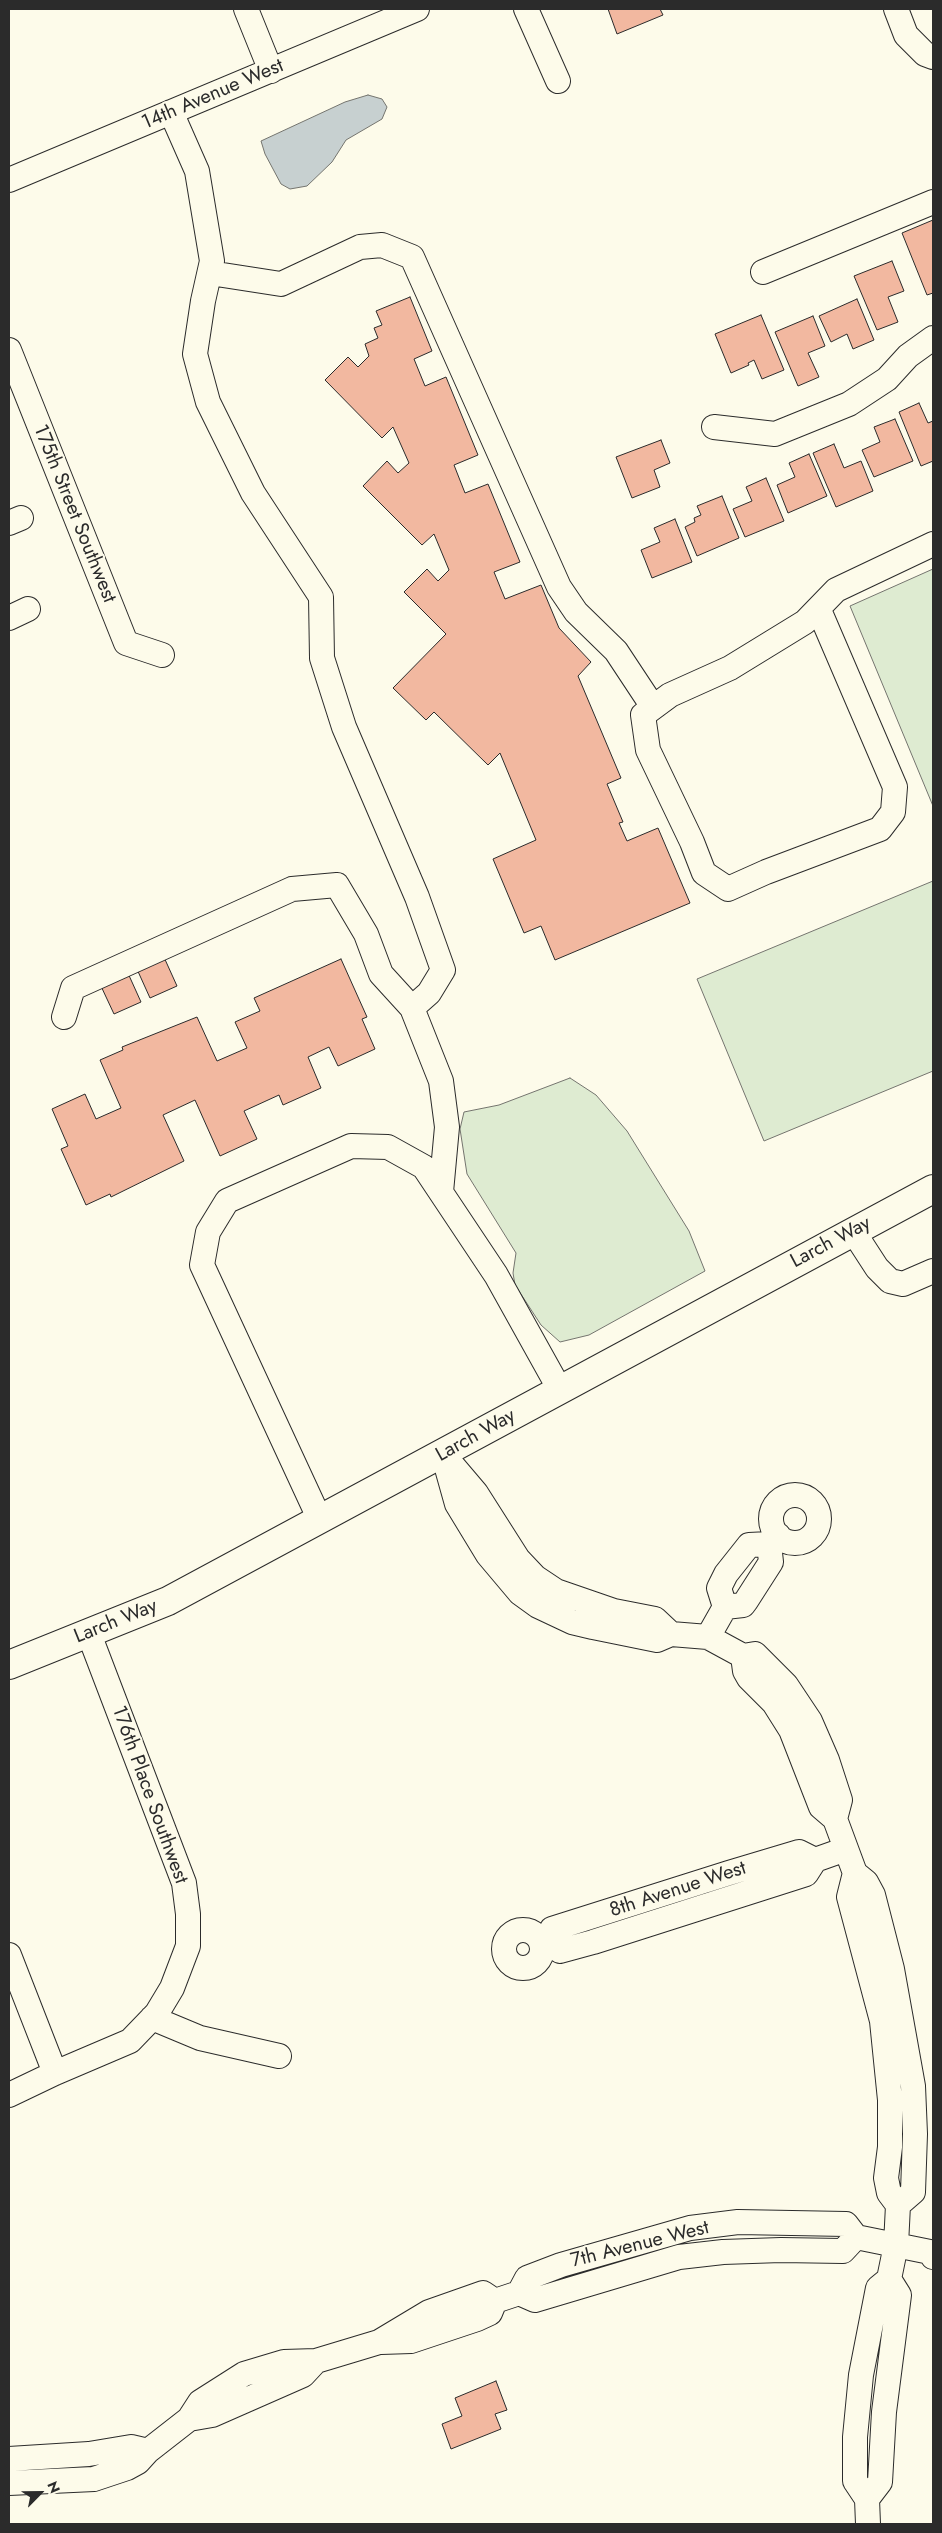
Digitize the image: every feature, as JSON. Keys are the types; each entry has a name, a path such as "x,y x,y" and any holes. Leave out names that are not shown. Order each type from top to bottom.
{"main road":[{"name":"Larch Way","path":"9,1665 168,1601 933,1188"}],"street":[{"path":"246,9 271,70"},
{"name":"14th Avenue West","path":"9,180 417,9"},
{"path":"526,9 558,81"},
{"path":"896,9 906,35 925,54 933,57"},
{"path":"171,112 198,171 212,261 195,354 208,402 254,493 321,597 322,658 344,727 417,897 443,970 430,993 412,1008"},
{"path":"763,272 933,202"},
{"path":"210,273 281,284 360,247 382,246 412,257 559,587 576,612 616,651 653,708"},
{"path":"714,427 775,434 849,404 887,379 908,356 933,338"},
{"name":"175th Street Southwest","path":"9,350 126,643 162,655"},
{"path":"819,610 895,787 893,812 880,829 766,872 728,889 704,873 692,842 648,750 643,714 670,695 730,668 805,622 819,610 836,590 933,544"},
{"path":"64,1018 73,988 292,889 337,885 366,934 381,974 412,1008 441,1081 447,1127 441,1192"},
{"path":"320,1520 202,1265 208,1232 226,1201 351,1146 388,1147 424,1167 496,1275 560,1390"},
{"path":"853,1231 877,1268 890,1281 903,1284 933,1271"},
{"path":"443,1454 476,1493 518,1559 535,1577 556,1591 614,1611 655,1619 671,1634 708,1638 743,1656 744,1671 774,1703 791,1730 821,1807 835,1819 854,1873 848,1897 882,2021 890,2100 890,2147 886,2178 889,2193 898,2205 896,2245 889,2279 899,2295 884,2412 880,2482 867,2499 868,2524"},
{"path":"708,1638 725,1607 719,1588 726,1574 749,1544 773,1539 771,1562 746,1601 743,1605 725,1607"},
{"name":"176th Place Southwest","path":"9,2095 55,2072 130,2041 152,2018 172,1988 188,1946 188,1914 184,1883 89,1634"},
{"name":"8th Avenue West","path":"545,1942 552,1928 799,1852 815,1860 846,1849"},
{"path":"9,1955 55,2072"},
{"path":"152,2018 200,2038 279,2056"},
{"name":"7th Avenue West","path":"9,2483 94,2479 127,2468 138,2462 148,2451 189,2419 200,2402 244,2374 284,2362 316,2361 379,2342 411,2341 477,2319 490,2313 495,2301 519,2293 535,2300 679,2258 723,2252 781,2250 843,2251 856,2237 932,2253"},
{"path":"9,2459 89,2454 131,2447 148,2451"}],"green space":[{"path":"933,569 933,806 850,606"},
{"path":"933,881 933,1071 764,1141 697,979"},
{"path":"570,1078 596,1095 627,1131 689,1231 705,1271 589,1335 560,1342 541,1325 515,1285 513,1273 516,1253 467,1174 460,1129 464,1112 499,1105"}],"shaded area":[{"path":"368,95 382,99 387,107 382,119 346,140 332,162 307,186 290,189 281,184 265,154 261,141 345,102"}],"building":[{"path":"608,9 660,9 663,15 617,34"},
{"path":"933,220 933,293 927,295 902,233"},
{"path":"892,261 904,291 888,297 898,322 877,330 854,276"},
{"path":"410,297 432,351 414,359 425,386 446,377 478,455 454,465 465,493 488,484 520,562 494,572 505,599 541,585 559,628 591,662 578,676 621,778 607,784 623,822 619,823 627,841 658,828 690,903 555,960 541,926 524,933 493,859 536,840 500,753 488,765 434,712 426,720 393,688 446,634 404,592 427,569 438,581 449,570 434,534 422,545 363,486 387,461 398,473 409,463 393,427 382,438 325,380 348,357 358,367 369,356 365,344 378,338 374,328 382,325 376,311"},
{"path":"857,299 874,340 853,349 847,334 831,342 819,316"},
{"path":"761,315 784,370 762,379 754,360 748,363 749,365 731,373 715,334"},
{"path":"813,316 825,346 808,353 819,377 798,386 775,332"},
{"path":"919,403 928,423 933,421 933,461 921,466 899,412"},
{"path":"895,419 913,461 874,477 862,450 880,442 874,427"},
{"path":"661,440 670,463 654,470 660,487 632,498 616,457"},
{"path":"834,444 844,468 861,461 873,491 836,507 813,453"},
{"path":"809,454 827,496 788,513 777,485 795,477 789,463"},
{"path":"766,478 784,521 745,537 733,509 752,501 746,487"},
{"path":"722,496 739,538 697,556 685,527 695,522 694,518 701,515 697,506"},
{"path":"675,519 692,562 652,578 641,550 660,542 654,528"},
{"path":"163,955 177,986 150,998 136,967"},
{"path":"341,959 367,1017 362,1019 375,1049 338,1066 329,1047 308,1057 321,1088 283,1105 279,1095 244,1111 257,1139 220,1156 195,1100 163,1115 184,1161 111,1197 110,1194 86,1205 61,1149 68,1146 52,1109 85,1094 96,1119 121,1108 100,1060 123,1050 122,1047 197,1017 217,1061 247,1048 235,1022 260,1011 254,998"},
{"path":"127,971 141,1002 114,1014 100,984"},
{"path":"496,2381 507,2410 495,2414 501,2429 451,2449 442,2424 462,2416 455,2398"}]}
